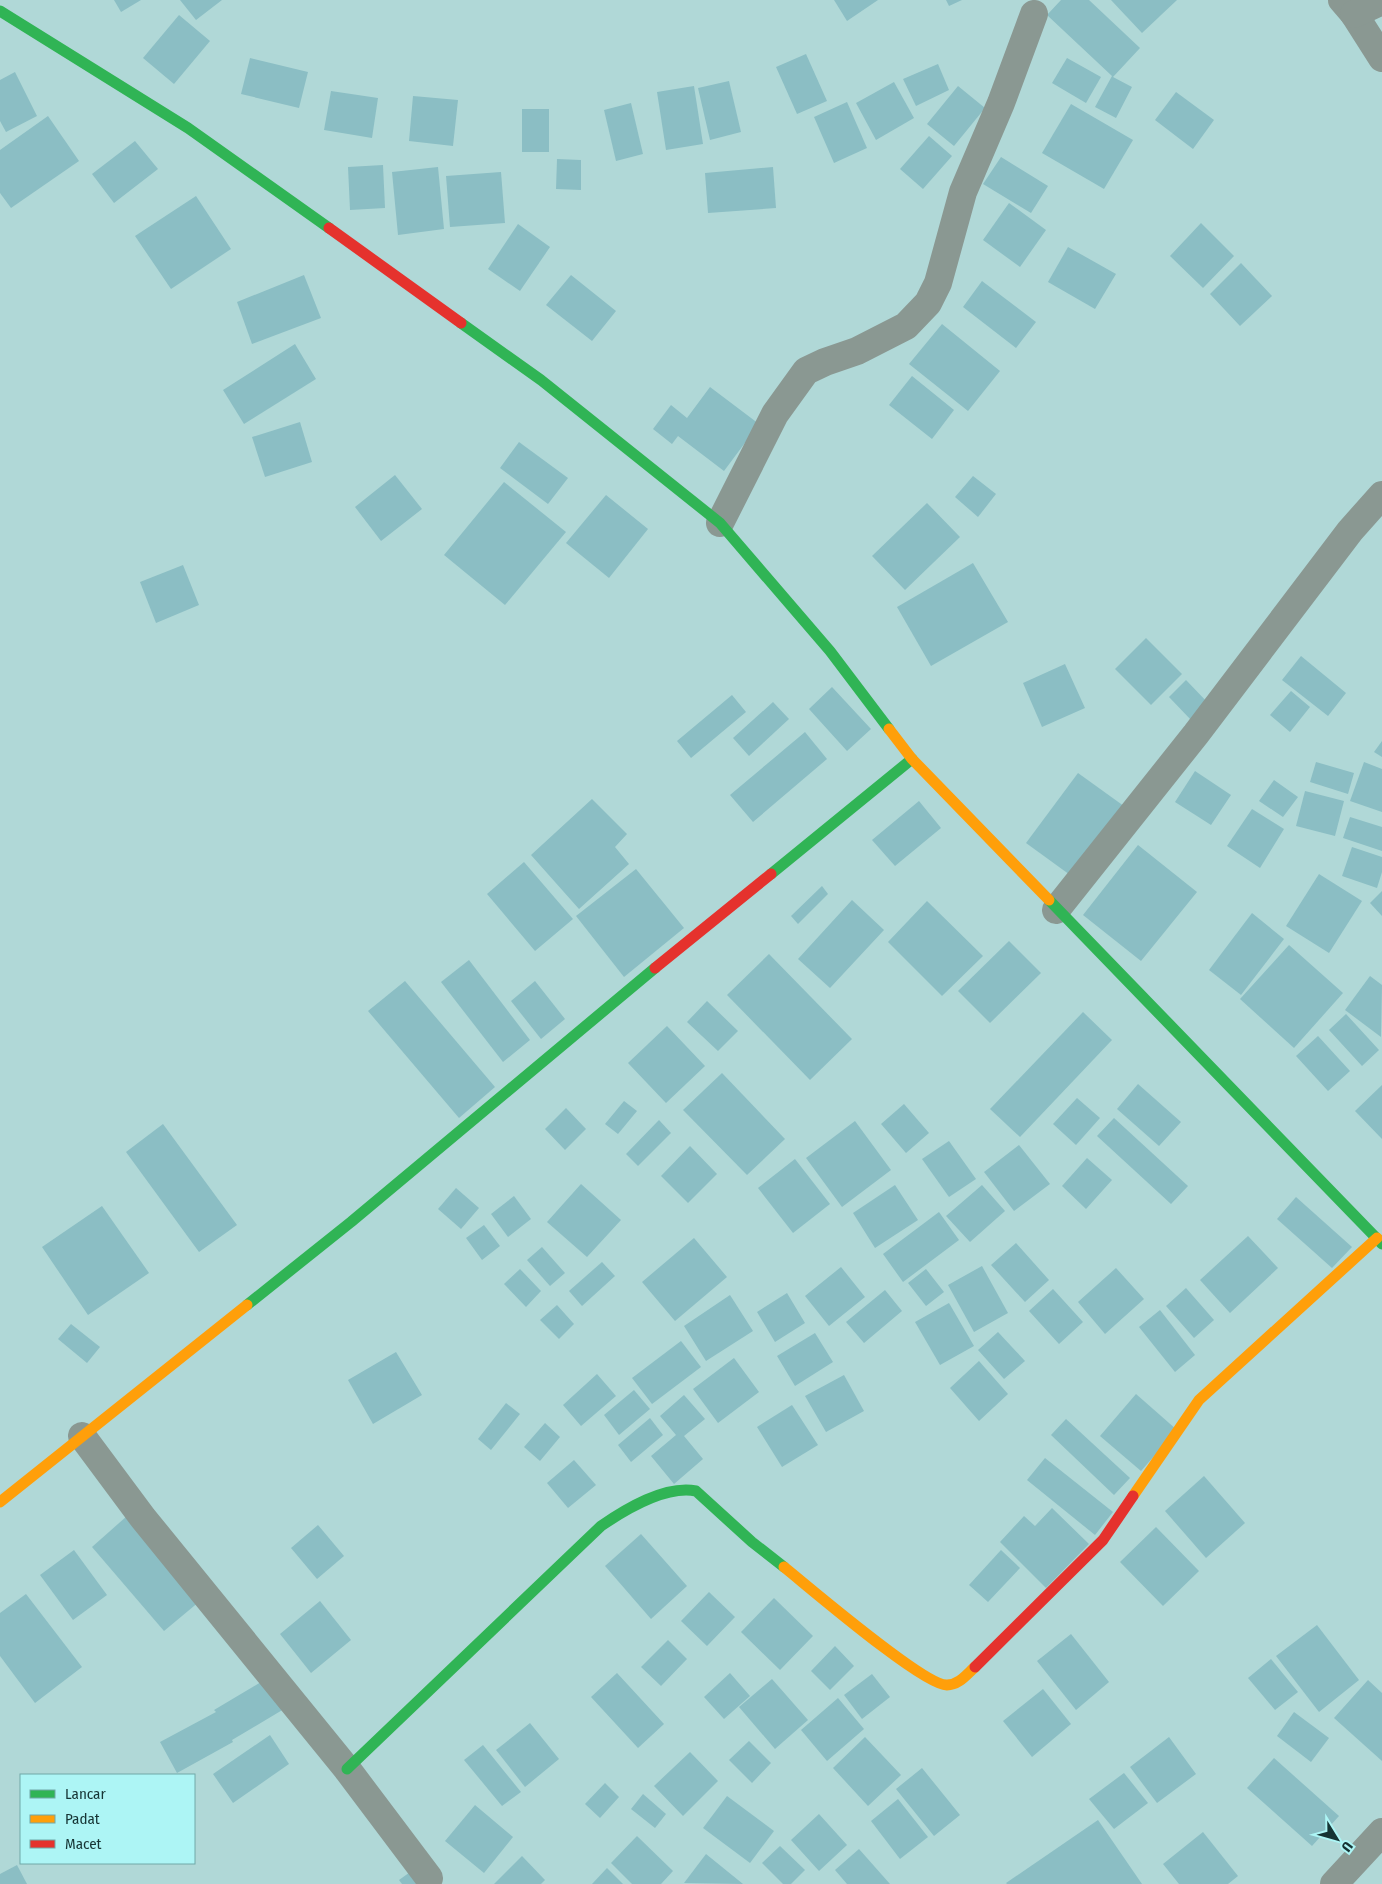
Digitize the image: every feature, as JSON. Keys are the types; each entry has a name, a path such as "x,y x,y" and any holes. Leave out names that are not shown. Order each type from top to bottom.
{"street":[{"path":"1382,1 1348,7 1382,58"},
{"path":"0,11 188,128 541,380 720,523 830,651 912,759 1056,910 1379,1241 1199,1400 1103,1540 1068,1577 959,1682 947,1687 937,1685 911,1668 752,1542 695,1490 685,1489 646,1502 601,1526 347,1769"},
{"path":"720,523 775,414 806,371 857,351 906,326 928,303 938,284 963,192 1001,102 1034,14"},
{"path":"1056,910 1196,734 1350,531 1382,495"},
{"path":"0,1502 351,1222 599,1014 912,759"},
{"path":"82,1436 143,1518 347,1769 430,1878"},
{"path":"1334,1884 1382,1832"}],"building":[{"path":"114,0 141,0 121,12"},
{"path":"180,0 222,0 196,20"},
{"path":"834,0 878,0 847,21"},
{"path":"946,0 962,0 949,6"},
{"path":"1061,0 1089,0 1140,48 1113,77 1132,87 1116,118 1095,107 1112,76 1047,15"},
{"path":"1111,0 1177,0 1142,33"},
{"path":"179,15 210,41 174,84 143,58"},
{"path":"806,54 827,101 797,114 776,67"},
{"path":"250,58 308,72 299,108 241,94"},
{"path":"1067,58 1101,77 1086,103 1052,83"},
{"path":"938,64 949,90 916,106 903,79"},
{"path":"15,72 37,116 6,132 0,121 0,80"},
{"path":"729,81 741,132 710,140 698,88"},
{"path":"894,82 914,118 876,140 856,103"},
{"path":"694,86 703,144 666,150 657,92"},
{"path":"958,86 985,108 954,146 927,124"},
{"path":"331,91 378,98 372,138 324,130"},
{"path":"1176,92 1214,120 1193,149 1155,120"},
{"path":"413,96 458,100 453,146 409,141"},
{"path":"847,102 867,148 834,163 814,117"},
{"path":"631,103 643,154 616,161 604,110"},
{"path":"1071,104 1133,140 1104,189 1042,153"},
{"path":"522,109 549,109 549,152 522,152"},
{"path":"48,116 79,161 11,208 0,193 0,150"},
{"path":"929,136 952,156 923,189 900,169"},
{"path":"135,141 158,169 114,203 92,174"},
{"path":"1001,157 1048,186 1031,213 983,184"},
{"path":"557,159 581,160 581,190 556,189"},
{"path":"383,165 385,208 350,210 348,167"},
{"path":"438,167 444,229 398,235 392,172"},
{"path":"773,167 776,208 708,213 705,173"},
{"path":"501,172 505,223 450,227 446,176"},
{"path":"196,196 231,249 171,289 135,236"},
{"path":"1009,203 1046,230 1020,267 983,240"},
{"path":"1201,223 1234,256 1203,288 1170,256"},
{"path":"518,224 550,247 520,291 488,269"},
{"path":"1068,247 1116,274 1095,309 1048,282"},
{"path":"1241,263 1272,296 1240,326 1210,294"},
{"path":"304,275 321,318 252,344 237,302"},
{"path":"571,275 616,311 592,341 546,305"},
{"path":"982,281 1036,322 1016,348 963,307"},
{"path":"942,324 1000,371 968,411 909,364"},
{"path":"295,344 316,379 244,424 223,390"},
{"path":"912,376 954,410 932,439 889,405"},
{"path":"710,387 759,424 724,471 678,436 672,444 653,429 671,405 687,418"},
{"path":"300,422 312,462 265,477 252,437"},
{"path":"519,442 568,478 548,504 500,468"},
{"path":"395,475 422,509 381,541 355,507"},
{"path":"973,476 996,494 978,517 955,497"},
{"path":"504,482 566,532 505,605 444,555"},
{"path":"606,495 648,529 609,578 566,543"},
{"path":"927,503 960,537 905,590 872,556"},
{"path":"973,563 1008,622 931,666 897,607"},
{"path":"183,565 199,605 156,623 140,582"},
{"path":"1146,638 1182,674 1151,705 1115,669"},
{"path":"1301,656 1346,693 1328,716 1282,680"},
{"path":"1065,664 1085,708 1042,727 1023,683"},
{"path":"1186,680 1209,704 1192,721 1169,697"},
{"path":"832,687 871,729 847,751 809,709"},
{"path":"1291,691 1310,707 1290,732 1270,715"},
{"path":"732,695 746,712 691,758 677,741"},
{"path":"773,702 789,719 749,756 733,738"},
{"path":"805,732 827,759 753,822 730,795"},
{"path":"1382,741 1382,757 1374,752"},
{"path":"1316,762 1354,773 1348,794 1310,782"},
{"path":"1364,762 1382,769 1382,812 1350,801"},
{"path":"1195,771 1231,795 1211,825 1175,802"},
{"path":"1078,773 1128,809 1077,880 1026,843"},
{"path":"1274,780 1298,797 1283,817 1259,801"},
{"path":"1305,791 1344,801 1335,836 1296,826"},
{"path":"592,799 627,834 615,847 629,864 579,909 531,855"},
{"path":"919,801 941,828 895,866 872,840"},
{"path":"1252,809 1284,829 1260,868 1227,846"},
{"path":"1350,817 1382,827 1382,851 1343,838"},
{"path":"1138,845 1197,892 1141,961 1083,915"},
{"path":"1352,847 1382,857 1382,872 1377,888 1342,876"},
{"path":"524,862 573,919 535,951 487,894"},
{"path":"636,869 684,928 624,977 576,916"},
{"path":"1319,874 1362,901 1329,953 1286,926"},
{"path":"822,886 828,894 798,924 791,916"},
{"path":"1382,891 1382,916 1370,903"},
{"path":"852,900 884,930 830,988 798,959"},
{"path":"927,901 983,956 942,996 888,942"},
{"path":"1252,913 1284,939 1241,995 1209,970"},
{"path":"1009,941 1041,973 990,1023 958,991"},
{"path":"1289,945 1343,993 1294,1048 1240,999"},
{"path":"769,954 852,1039 810,1080 727,995"},
{"path":"469,960 530,1040 503,1062 441,982"},
{"path":"1370,976 1382,985 1381,1037 1345,1010"},
{"path":"405,981 495,1087 459,1118 368,1011"},
{"path":"535,981 565,1019 541,1039 511,1001"},
{"path":"707,1001 738,1031 718,1051 687,1022"},
{"path":"1083,1012 1112,1040 1020,1137 990,1109"},
{"path":"1346,1014 1379,1050 1362,1066 1329,1030"},
{"path":"667,1026 705,1066 666,1103 628,1063"},
{"path":"1318,1036 1350,1071 1328,1091 1296,1056"},
{"path":"722,1073 785,1139 747,1175 683,1110"},
{"path":"1138,1084 1181,1122 1159,1146 1117,1109"},
{"path":"1382,1085 1382,1139 1355,1111"},
{"path":"1077,1098 1100,1118 1076,1145 1053,1124"},
{"path":"624,1101 637,1111 618,1134 605,1124"},
{"path":"904,1104 929,1133 906,1153 881,1124"},
{"path":"566,1108 586,1129 565,1150 545,1129"},
{"path":"1114,1118 1188,1186 1171,1204 1097,1136"},
{"path":"659,1120 671,1133 638,1166 626,1154"},
{"path":"855,1121 891,1170 842,1207 806,1158"},
{"path":"163,1124 237,1225 199,1252 126,1152"},
{"path":"949,1141 976,1179 949,1197 922,1159"},
{"path":"1019,1145 1050,1184 1014,1211 984,1172"},
{"path":"690,1146 717,1174 688,1203 661,1176"},
{"path":"1087,1158 1112,1180 1086,1209 1062,1186"},
{"path":"795,1159 830,1204 793,1233 758,1188"},
{"path":"581,1184 621,1220 587,1257 547,1222"},
{"path":"895,1185 918,1220 875,1248 853,1213"},
{"path":"982,1185 1005,1211 970,1242 946,1216"},
{"path":"456,1188 479,1208 461,1229 438,1209"},
{"path":"514,1196 531,1219 508,1237 491,1214"},
{"path":"1296,1197 1352,1247 1332,1268 1277,1219"},
{"path":"102,1206 149,1273 88,1315 42,1247"},
{"path":"939,1212 959,1240 903,1282 883,1254"},
{"path":"484,1225 500,1246 482,1260 466,1238"},
{"path":"1248,1236 1278,1268 1230,1313 1200,1280"},
{"path":"694,1238 727,1277 675,1321 642,1282"},
{"path":"1016,1243 1049,1280 1025,1302 991,1265"},
{"path":"542,1247 565,1273 550,1286 527,1260"},
{"path":"602,1262 615,1276 582,1306 569,1291"},
{"path":"982,1266 1008,1313 974,1332 948,1285"},
{"path":"841,1267 865,1297 829,1326 805,1296"},
{"path":"1116,1268 1144,1299 1105,1334 1078,1302"},
{"path":"520,1269 541,1291 526,1307 504,1284"},
{"path":"926,1269 944,1292 926,1306 908,1283"},
{"path":"1186,1288 1214,1320 1194,1338 1166,1306"},
{"path":"1053,1289 1083,1322 1059,1344 1029,1311"},
{"path":"885,1290 902,1311 864,1343 846,1322"},
{"path":"787,1293 805,1323 775,1342 757,1312"},
{"path":"730,1295 753,1331 706,1361 684,1326"},
{"path":"949,1303 974,1346 940,1365 915,1322"},
{"path":"557,1305 574,1324 559,1339 540,1320"},
{"path":"1160,1310 1195,1355 1175,1372 1139,1327"},
{"path":"71,1324 100,1347 87,1363 58,1339"},
{"path":"998,1332 1025,1361 1004,1379 978,1350"},
{"path":"815,1333 833,1362 795,1386 777,1356"},
{"path":"681,1341 701,1367 652,1404 632,1378"},
{"path":"396,1352 422,1395 373,1424 348,1380"},
{"path":"734,1358 759,1392 718,1423 693,1389"},
{"path":"979,1361 1008,1394 979,1421 950,1388"},
{"path":"597,1374 616,1396 581,1426 563,1405"},
{"path":"844,1375 864,1411 826,1432 805,1396"},
{"path":"634,1390 650,1409 619,1435 604,1415"},
{"path":"1136,1394 1177,1430 1141,1471 1100,1436"},
{"path":"684,1395 705,1419 684,1436 703,1459 674,1484 651,1456 676,1435 660,1416"},
{"path":"506,1403 520,1414 491,1450 478,1439"},
{"path":"792,1405 818,1445 782,1467 757,1427"},
{"path":"650,1418 663,1435 631,1462 618,1445"},
{"path":"1066,1419 1130,1478 1114,1495 1051,1435"},
{"path":"545,1423 560,1437 540,1461 524,1447"},
{"path":"1045,1458 1113,1512 1095,1535 1027,1480"},
{"path":"574,1460 596,1485 568,1508 547,1483"},
{"path":"1204,1476 1245,1523 1206,1558 1165,1511"},
{"path":"1052,1508 1089,1544 1046,1588 1000,1542 1024,1516 1035,1526"},
{"path":"127,1516 200,1601 164,1631 92,1547"},
{"path":"318,1525 344,1556 317,1579 291,1548"},
{"path":"1156,1527 1199,1571 1163,1606 1120,1562"},
{"path":"641,1534 687,1586 651,1619 605,1566"},
{"path":"74,1550 107,1595 73,1620 40,1575"},
{"path":"1001,1550 1020,1568 988,1602 969,1585"},
{"path":"709,1592 735,1617 707,1646 681,1621"},
{"path":"26,1594 82,1667 35,1703 0,1656 0,1613"},
{"path":"774,1598 813,1636 780,1670 741,1632"},
{"path":"320,1601 351,1640 311,1673 280,1634"},
{"path":"1317,1625 1359,1680 1319,1712 1276,1656"},
{"path":"1071,1634 1109,1682 1076,1710 1037,1661"},
{"path":"668,1640 687,1659 661,1686 641,1667"},
{"path":"835,1646 854,1666 830,1690 811,1671"},
{"path":"1271,1659 1298,1692 1275,1710 1248,1678"},
{"path":"617,1673 664,1724 638,1748 591,1697"},
{"path":"730,1673 750,1696 724,1719 704,1697"},
{"path":"872,1674 890,1697 862,1719 844,1695"},
{"path":"266,1679 284,1709 232,1740 233,1742 177,1773 160,1742 216,1712 214,1710"},
{"path":"772,1679 808,1720 775,1749 739,1707"},
{"path":"1368,1680 1382,1693 1382,1761 1334,1718"},
{"path":"1043,1689 1071,1724 1032,1757 1003,1721"},
{"path":"838,1698 864,1729 827,1761 801,1730"},
{"path":"1294,1712 1329,1738 1311,1762 1277,1736"},
{"path":"530,1723 559,1759 525,1787 496,1750"},
{"path":"270,1735 289,1764 233,1803 213,1774"},
{"path":"865,1737 901,1775 868,1806 833,1768"},
{"path":"1169,1737 1196,1774 1157,1803 1130,1767"},
{"path":"749,1741 771,1763 752,1783 729,1760"},
{"path":"483,1745 521,1792 502,1806 464,1760"},
{"path":"690,1752 718,1781 683,1816 654,1786"},
{"path":"1274,1758 1339,1816 1312,1846 1247,1788"},
{"path":"922,1768 960,1815 934,1836 896,1789"},
{"path":"1124,1773 1148,1803 1114,1829 1089,1799"},
{"path":"605,1783 619,1797 600,1818 585,1804"},
{"path":"643,1794 666,1814 655,1828 631,1809"},
{"path":"727,1796 774,1831 750,1863 703,1828"},
{"path":"898,1799 928,1837 900,1859 871,1821"},
{"path":"475,1805 513,1837 484,1873 445,1841"},
{"path":"819,1814 847,1845 819,1871 791,1840"},
{"path":"1098,1820 1142,1884 1006,1883"},
{"path":"1203,1832 1238,1876 1228,1884 1179,1884 1163,1864"},
{"path":"637,1836 673,1871 661,1884 632,1884 611,1863"},
{"path":"780,1846 805,1870 791,1884 783,1884 762,1863"},
{"path":"859,1849 890,1884 847,1884 835,1870"},
{"path":"706,1854 743,1884 684,1883"},
{"path":"522,1856 545,1880 541,1884 494,1884"},
{"path":"17,1865 27,1884 0,1884 0,1874"},
{"path":"420,1865 434,1884 402,1884 399,1880"},
{"path":"607,1868 623,1884 592,1884"}],"traffic: fast":[{"path":"0,11 188,128 329,228"},
{"path":"461,323 541,380 720,523 830,651 889,729"},
{"path":"771,874 912,759"},
{"path":"1049,900 1382,1244"},
{"path":"247,1305 351,1222 655,968"},
{"path":"347,1769 601,1526 646,1500 672,1492 696,1491 752,1542 784,1567"}],"traffic: slow":[{"path":"889,729 912,759 1049,900"},
{"path":"1133,1496 1199,1400 1377,1238"},
{"path":"0,1502 247,1305"},
{"path":"784,1567 892,1653 934,1681 951,1685 962,1679 975,1667"}],"traffic: jam":[{"path":"329,228 461,323"},
{"path":"655,968 771,874"},
{"path":"975,1667 1103,1540 1133,1496"}]}
